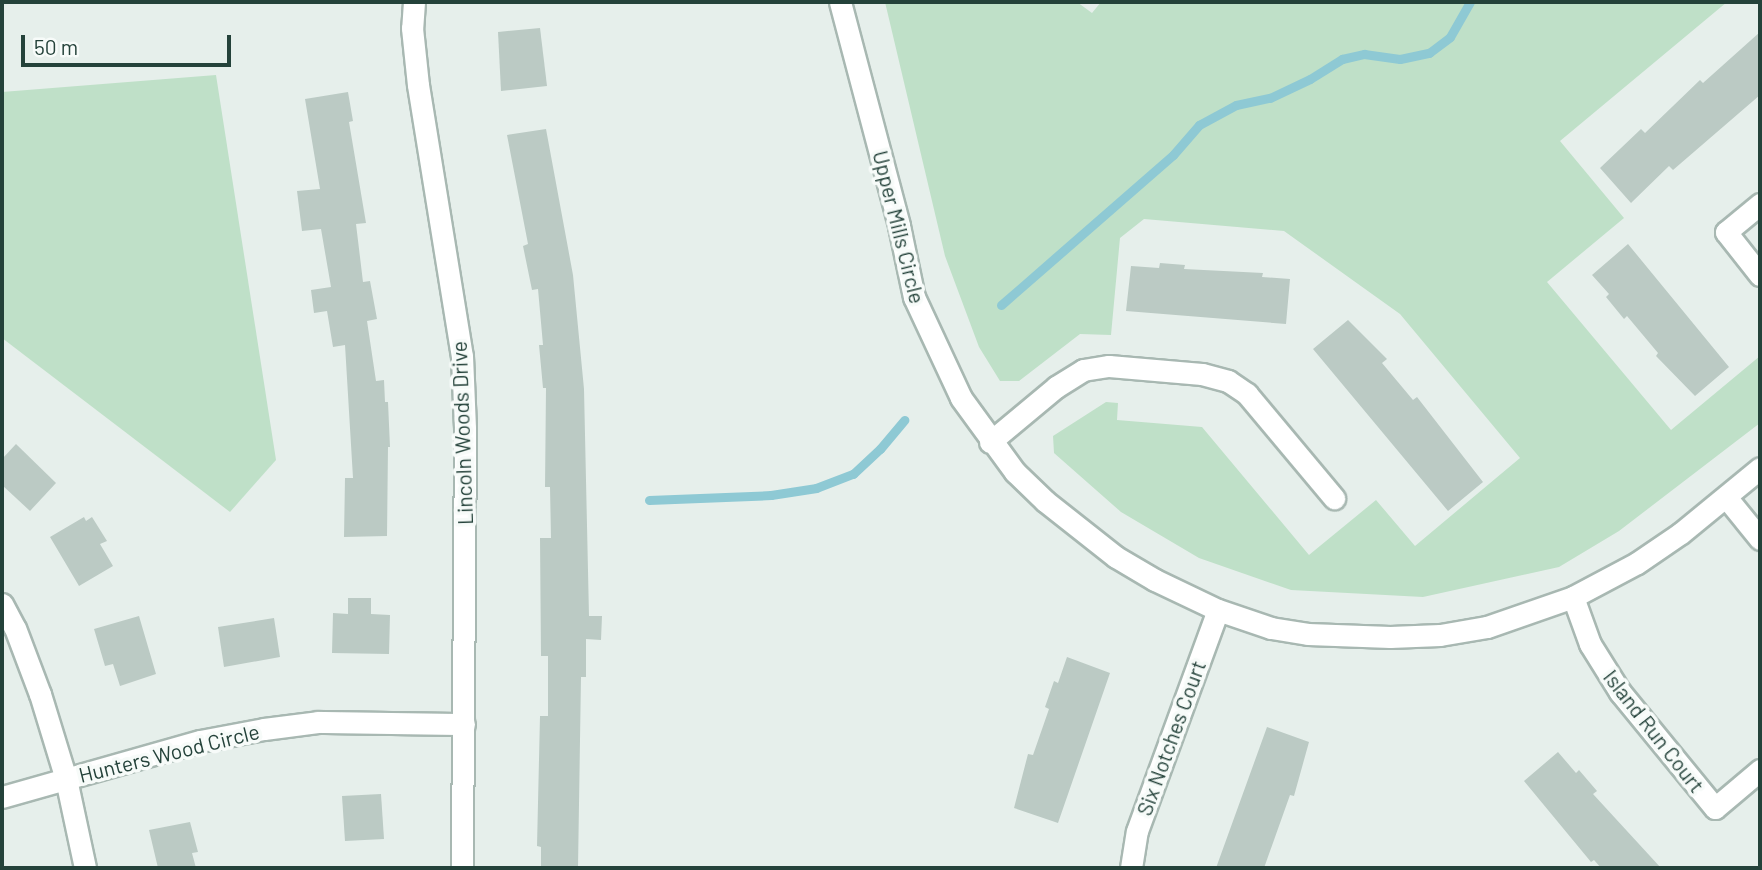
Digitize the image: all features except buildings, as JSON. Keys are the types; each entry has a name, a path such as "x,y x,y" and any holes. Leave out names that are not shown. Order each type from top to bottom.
{"street":[{"name":"Lincoln Woods Drive","path":"414,2 412,28 418,85 462,356 466,429 462,868"},
{"name":"Upper Mills Circle","path":"840,2 899,226 914,297 961,398 990,442 1015,472 1045,501 1115,557 1155,580 1218,610 1271,628 1308,634 1390,637 1440,635 1487,627 1573,597 1637,563 1726,497 1760,468"},
{"path":"1760,204 1726,232 1760,275"},
{"path":"990,442 1056,387 1083,370 1109,366 1202,374 1228,381 1247,394 1334,498"},
{"path":"1726,497 1760,539"},
{"name":"Island Run Court","path":"1573,597 1590,644 1620,692 1715,808 1760,770"},
{"path":"2,604 15,628 36,683 66,779 85,868"},
{"name":"Six Notches Court","path":"1131,868 1137,831 1218,610"},
{"name":"Hunters Wood Circle","path":"2,797 200,741 264,729 318,722 464,724"}],"green space":[{"path":"885,2 1077,2 1092,13 1101,2 1727,2 1560,141 1624,218 1547,282 1671,430 1760,356 1760,423 1619,531 1559,567 1423,597 1291,590 1199,558 1121,512 1054,453 1053,436 1106,402 1118,403 1117,420 1202,427 1309,555 1376,500 1415,546 1520,458 1400,314 1284,231 1144,219 1120,238 1111,335 1080,334 1019,381 1000,381 979,347 945,256"},
{"path":"216,75 276,460 230,512 2,338 2,92"}],"waterway":[{"path":"1001,305 1173,155 1199,125 1236,105 1270,98 1310,79 1342,59 1364,54 1400,59 1429,53 1450,37 1470,2"},
{"path":"649,500 771,495 816,488 853,474 880,449 904,420"}]}
